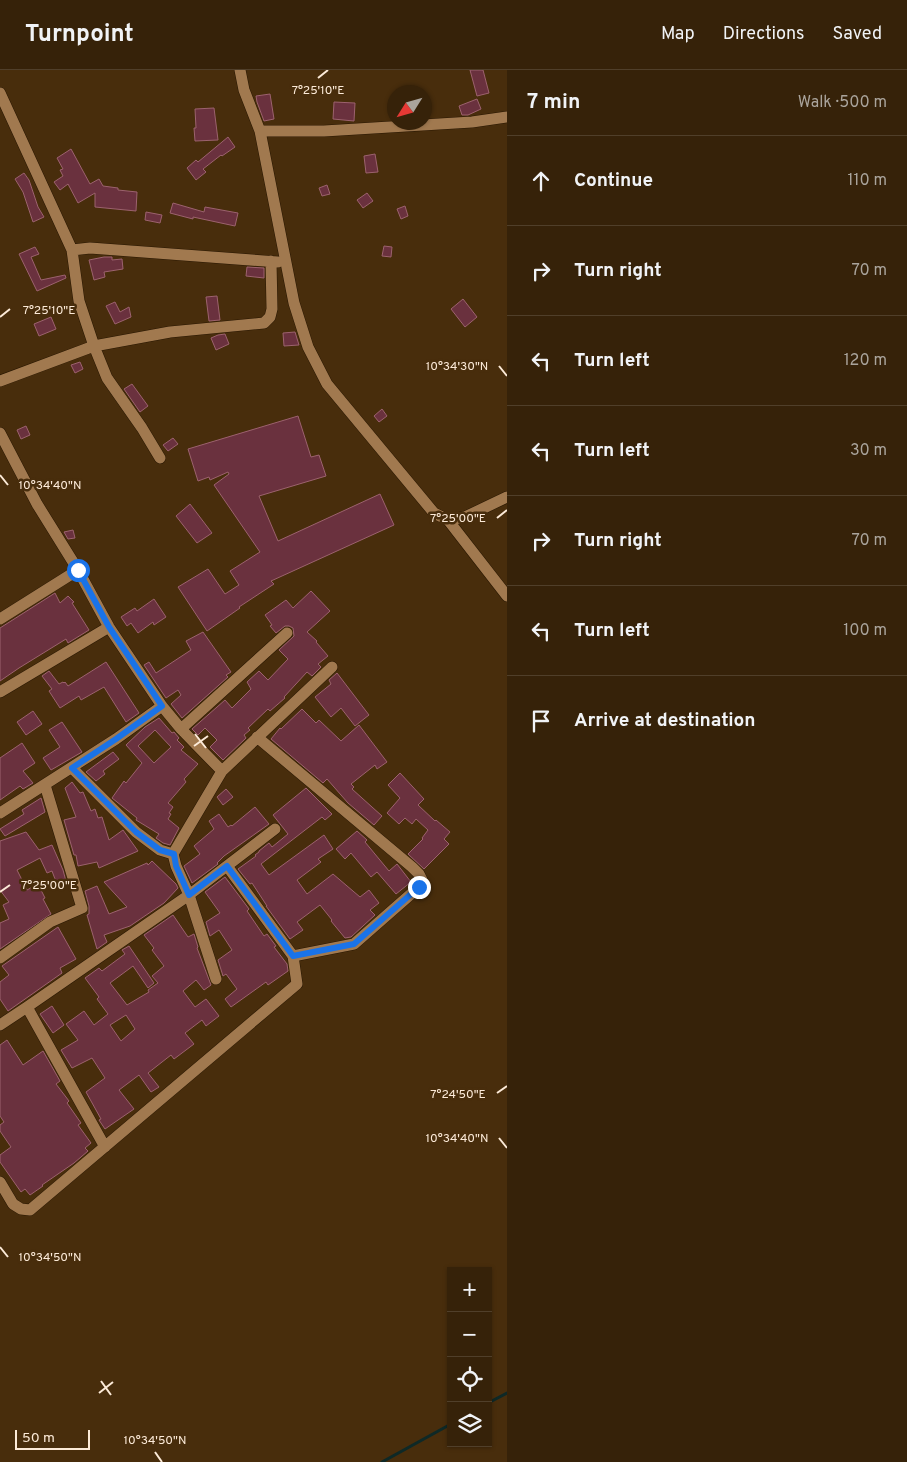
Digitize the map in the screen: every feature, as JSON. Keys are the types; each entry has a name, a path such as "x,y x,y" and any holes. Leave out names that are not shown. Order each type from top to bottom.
{"street":[{"path":"240,70 244,90 260,131 294,302 308,347 327,384 434,513 448,520 507,596"},
{"path":"0,93 72,250 80,301 94,346 107,378 142,428 160,458"},
{"path":"260,131 334,131 472,122 507,117"},
{"path":"72,250 90,248 286,263"},
{"path":"0,381 94,346 170,332 264,323 270,317 272,309 270,262"},
{"path":"0,435 37,504 78,570 109,627 162,706 181,729 222,771"},
{"path":"448,520 465,517 507,497"},
{"path":"0,619 78,570"},
{"path":"0,692 109,627"},
{"path":"181,729 287,633"},
{"path":"216,979 189,895 176,866 174,854 222,771 332,667"},
{"path":"0,813 116,739 162,706"},
{"path":"257,738 412,867 420,874 422,880 419,887 354,944 293,956"},
{"path":"72,768 136,832 160,850 174,854"},
{"path":"0,958 50,922 82,908 45,785"},
{"path":"0,1025 189,895 275,829"},
{"path":"0,1182 13,1204 20,1210 30,1210 297,984 293,956 227,866"},
{"path":"27,1007 105,1147"}],"building":[{"path":"470,70 483,70 489,93 477,96"},
{"path":"270,94 274,119 264,121 256,96"},
{"path":"477,99 481,109 468,115 462,115 459,106"},
{"path":"334,102 355,103 354,121 333,119"},
{"path":"214,108 218,140 195,141 195,109"},
{"path":"228,137 235,147 203,169 206,172 196,180 187,168 196,160 198,162"},
{"path":"71,149 90,184 99,179 103,186 137,192 136,211 95,207 95,193 78,203 68,184 60,190 54,182 63,176 60,170 63,169 57,158"},
{"path":"375,154 378,172 366,173 364,156"},
{"path":"24,173 29,180 38,207 44,217 33,222 23,192 15,179"},
{"path":"327,185 330,194 322,196 319,188"},
{"path":"367,193 373,201 363,208 357,200"},
{"path":"173,203 204,212 205,207 238,213 235,226 170,213"},
{"path":"405,206 408,216 401,219 397,209"},
{"path":"146,212 162,215 160,223 145,220"},
{"path":"384,246 392,247 391,257 382,256"},
{"path":"35,247 39,254 31,257 41,280 65,275 66,278 37,291 19,254"},
{"path":"112,257 112,260 122,259 123,269 104,272 105,277 94,280 89,260"},
{"path":"247,267 264,268 264,278 246,276"},
{"path":"217,296 220,320 209,321 206,297"},
{"path":"463,299 477,317 465,327 451,309"},
{"path":"115,302 120,312 129,307 131,317 115,324 106,306"},
{"path":"51,317 56,329 39,336 34,324"},
{"path":"295,332 299,345 284,346 283,333"},
{"path":"225,334 229,344 216,350 211,338"},
{"path":"80,362 83,369 75,373 71,365"},
{"path":"132,384 148,406 140,412 124,389"},
{"path":"382,409 387,416 379,422 374,416"},
{"path":"298,416 311,457 319,455 326,476 259,496 278,541 380,494 394,525 271,581 274,584 207,631 178,587 208,569 225,594 239,585 230,571 260,552 214,485 229,474 228,472 210,480 209,477 198,481 188,449"},
{"path":"26,426 30,435 21,439 17,430"},
{"path":"173,438 178,444 168,451 163,445"},
{"path":"190,504 212,533 197,543 176,516"},
{"path":"73,530 75,538 68,539 64,532"},
{"path":"311,591 330,611 307,632 317,641 328,656 318,664 321,667 312,676 307,672 285,698 270,711 268,709 248,728 250,730 244,735 246,738 223,760 210,747 217,740 205,728 198,735 192,729 225,700 232,708 251,689 247,682 259,671 268,680 288,659 279,650 294,636 293,628 285,626 276,633 265,615 286,600 293,608"},
{"path":"55,593 60,603 68,596 74,602 72,603 89,630 68,643 66,639 0,681 0,628"},
{"path":"154,599 166,617 154,625 153,622 138,633 131,623 127,626 121,617 135,608 137,611"},
{"path":"203,632 231,672 226,675 228,677 182,718 171,704 181,695 178,690 166,698 144,665 149,662 156,673 191,650 186,641"},
{"path":"106,662 139,713 126,722 104,687 81,700 79,696 60,708 49,691 52,689 42,676 49,671 59,684 65,682 68,686"},
{"path":"337,673 369,715 355,726 341,708 331,717 315,697 331,684 329,680"},
{"path":"302,709 316,723 319,720 341,741 359,725 387,762 377,769 375,765 351,784 354,787 352,789 382,816 374,825 348,803 327,779 323,783 271,739 280,728"},
{"path":"33,711 42,724 26,735 17,722"},
{"path":"159,718 179,738 177,740 184,747 181,750 198,764 184,779 186,782 168,803 173,807 168,819 179,828 170,845 156,838 159,834 136,820 137,818 112,798 124,781 126,783 142,763 126,745 145,727","holes":["155,730 171,747 154,763 138,746"]},
{"path":"62,722 82,752 51,770 43,758 60,747 49,730"},
{"path":"22,743 35,763 23,771 33,783 23,789 20,786 0,800 0,758"},
{"path":"113,752 119,759 103,771 105,774 96,781 86,772"},
{"path":"400,773 424,799 418,805 450,832 444,839 449,844 424,869 408,854 423,839 428,830 416,819 412,824 405,818 399,824 387,813 400,798 388,785"},
{"path":"72,782 80,793 83,792 91,811 95,809 98,818 102,817 109,840 123,830 138,851 99,868 97,862 78,866 64,820 76,817 65,788"},
{"path":"306,788 332,814 325,820 322,817 261,864 269,875 324,835 333,849 318,859 321,862 297,880 307,894 333,874 360,897 369,890 379,903 370,910 375,915 351,937 345,938 320,905 297,922 303,930 290,939 252,883 250,884 238,869 256,856 269,843 272,847 288,834 273,815"},
{"path":"226,789 233,797 223,805 217,797"},
{"path":"41,798 45,812 5,836 0,829 24,814 22,810"},
{"path":"255,807 269,824 224,856 218,864 192,883 184,866 200,854 194,846 214,829 209,821 219,814 228,827 232,826"},
{"path":"357,831 367,840 365,842 389,871 397,864 411,882 396,894 377,872 371,877 351,853 345,859 336,849"},
{"path":"26,832 39,850 52,845 63,870 67,885 58,887 52,871 47,873 40,858 17,870 27,890 38,884 51,914 0,949 0,923 9,919 3,905 9,902 0,890 0,841"},
{"path":"152,861 178,888 164,903 130,926 104,935 107,942 97,949 87,915 89,914 89,906 85,891 97,886 109,914 127,907 104,882 147,863 148,865"},
{"path":"225,877 249,909 247,911 264,936 267,934 276,946 274,947 287,964 288,971 268,985 266,982 231,1007 225,999 237,989 226,974 223,976 218,960 232,950 219,930 210,936 206,922 220,913 205,892"},
{"path":"173,915 188,937 194,934 197,948 211,985 204,990 196,980 183,991 195,1007 206,999 219,1016 206,1026 202,1020 185,1033 194,1044 174,1059 171,1055 148,1073 159,1087 151,1092 139,1075 119,1090 134,1109 105,1129 86,1092 105,1078 92,1058 72,1068 61,1050 78,1040 66,1024 84,1011 94,1025 108,1014 97,999 99,997 85,978 99,968 102,971 125,954 122,950 129,946 154,983 148,988 133,966 110,983 127,1005 149,992 148,990 158,983 152,976 164,966 144,935","holes":["126,1015 135,1029 121,1041 110,1025"]},
{"path":"58,927 76,959 60,968 62,973 8,1011 0,999 0,982 9,975 2,966"},
{"path":"52,1006 64,1025 53,1033 40,1014"},
{"path":"7,1040 23,1065 43,1051 60,1081 56,1084 69,1101 67,1103 81,1123 78,1125 91,1143 85,1148 88,1151 74,1163 30,1195 25,1189 21,1192 0,1162 0,1155 11,1147 0,1131 0,1125 4,1122 0,1116 0,1045"}],"waterway":[{"path":"490,1402 507,1393"},
{"path":"382,1462 447,1426"}],"route":[{"path":"78,570 109,627 162,706 72,768 136,832 160,850 174,854 176,866 189,895 227,866 293,956 354,944 419,887"}]}
